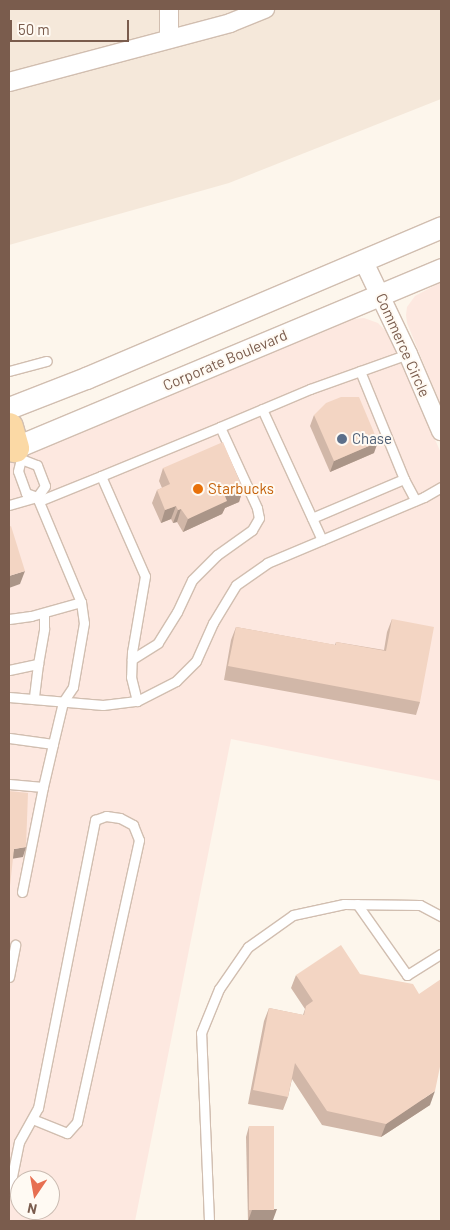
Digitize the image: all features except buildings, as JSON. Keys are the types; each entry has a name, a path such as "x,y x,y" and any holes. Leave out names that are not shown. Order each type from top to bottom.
{"street":[{"path":"169,9 170,39"},
{"path":"9,82 230,23 265,9"},
{"path":"9,408 86,378 441,227"},
{"name":"Commerce Circle","path":"363,260 408,354 441,431"},
{"name":"Corporate Boulevard","path":"14,446 441,269"}],"lane":[{"path":"9,505 38,499 101,476 262,409 408,354"},
{"path":"9,371 47,361"},
{"path":"360,371 404,479 415,500"},
{"path":"262,409 322,540"},
{"path":"132,659 158,643 177,612 192,580 217,555 252,530 259,518 257,508 220,427"},
{"path":"14,446 18,471 26,493 38,499 81,602 84,623 73,687 63,702 52,744 22,892"},
{"path":"14,446 37,465 45,486 38,499"},
{"path":"101,476 145,576 132,659 131,677 136,701"},
{"path":"312,518 404,479"},
{"path":"9,697 103,705 136,701 176,681 196,661 213,623 236,585 267,563 415,500 441,487"},
{"path":"9,619 44,613 81,602"},
{"path":"34,699 44,630 44,613"},
{"path":"9,670 38,664"},
{"path":"9,738 52,744"},
{"path":"9,784 44,788"},
{"path":"9,1191 19,1142 38,1108 95,820 106,816 120,818 133,825 139,840 77,1122 67,1133 33,1119"},
{"path":"209,1221 201,1033 219,989 248,947 293,915 344,904 420,905 441,916"},
{"path":"357,904 407,975 441,954"},
{"path":"9,977 15,945"}],"shaded area":[{"path":"9,9 441,9 441,99 229,183 9,245"},
{"path":"441,282 441,406 407,323 406,315 407,307 415,296"},
{"path":"364,318 378,323 388,333 441,453 441,781 231,739 135,1221 9,1221 9,463 353,319"}],"place":[{"name":"Chase","path":"342,439"},
{"name":"Starbucks","path":"198,489"}]}
